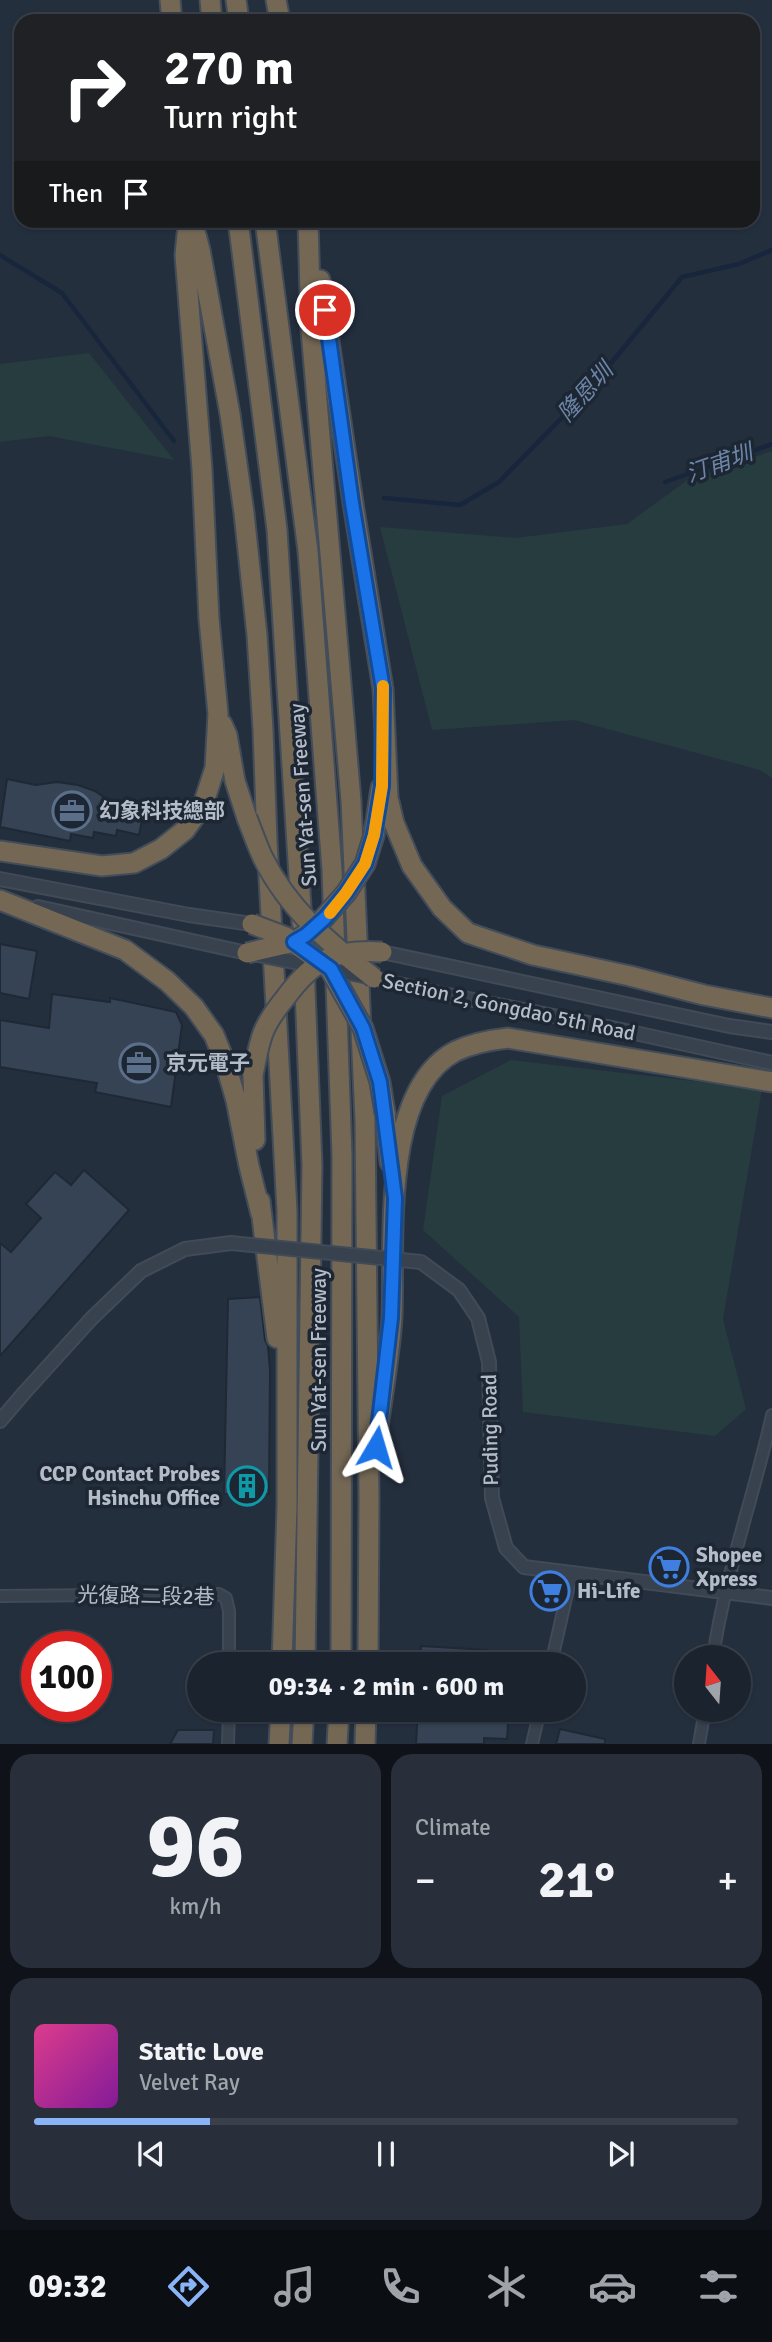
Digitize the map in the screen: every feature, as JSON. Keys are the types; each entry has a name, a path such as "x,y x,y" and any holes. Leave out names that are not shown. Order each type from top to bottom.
{"highway":[{"path":"0,851 102,866 134,863 161,849 185,830 203,805 215,768 218,714 209,619 202,470 185,254 189,228"},
{"path":"193,228 200,250 230,414 257,635 287,1211 286,1507 282,1652"},
{"name":"Sun Yat-sen Freeway","path":"239,228 277,530 298,832 312,1165 305,1652"},
{"name":"Sun Yat-sen Freeway","path":"266,228 308,551 332,870 342,1156 341,1652"},
{"path":"310,228 312,330 352,815 365,1121 368,1652"},
{"path":"311,228 383,689 388,798 394,823 412,866 442,908 467,933 533,955 772,1008"},
{"path":"247,953 311,936 346,893 365,864 374,835 382,786 383,689"},
{"path":"218,714 227,735 235,781 263,858 327,962 363,1028 380,1082 395,1198"},
{"path":"0,899 125,950 167,981 194,1007 214,1035 225,1062 261,1214"},
{"path":"253,924 311,936 327,962 374,978"},
{"path":"286,1507 278,1346 261,1214 253,1116 253,1075 263,1033 274,1012 300,979 327,962 354,950 382,952"},
{"path":"369,1498 391,1318 395,1198 400,1145 411,1101 430,1072 454,1052 482,1041 508,1038 772,1082"},
{"path":"279,1744 280,1722"},
{"path":"302,1744 303,1722"},
{"path":"337,1744 338,1722"},
{"path":"365,1744 366,1722"}],"street":[{"path":"0,879 189,915 253,924"},
{"path":"0,899 187,942 247,953 327,962"},
{"name":"Section 2, Gongdao 5th Road","path":"311,936 772,1035"},
{"name":"Section 2, Gongdao 5th Road","path":"374,978 720,1053 772,1060"},
{"name":"Puding Road","path":"0,1421 90,1319 141,1271 185,1250 231,1243 421,1262 459,1290 478,1318 489,1362 492,1497 506,1548 524,1567 772,1598"},
{"path":"715,1645 726,1591 772,1415"},
{"path":"554,1652 572,1572"},
{"name":"光復路二段2巷","path":"0,1596 219,1594 226,1598 229,1611 229,1652"},
{"path":"228,1744 229,1722"},
{"path":"532,1744 537,1722"},
{"path":"699,1744 703,1722"}],"green space":[{"path":"89,353 174,460 49,436 0,442 0,364"},
{"path":"772,451 772,778 760,770 574,720 432,730 380,527 516,538 627,524 689,479"},
{"path":"511,1060 762,1089 723,1319 746,1409 715,1436 523,1412 519,1317 423,1230 442,1096"}],"building":[{"name":"幻象科技總部","path":"7,779 36,785 57,782 78,785 95,791 108,800 145,806 139,835 117,830 116,836 94,832 93,838 71,834 70,841 0,827"},
{"path":"0,944 37,951 29,999 0,993"},
{"path":"52,994 110,1002 110,998 176,1012 182,1025 171,1107 95,1092 97,1083 0,1067 0,1020 49,1028"},
{"path":"84,1170 129,1210 0,1356 0,1243 11,1252 41,1218 26,1204 55,1172 71,1185"},
{"path":"260,1297 270,1371 269,1494 224,1494 228,1299"},
{"path":"421,1646 487,1650 487,1652 421,1652"},
{"path":"417,1722 508,1722 507,1739 484,1738 484,1744 416,1744"},
{"path":"560,1729 605,1739 605,1744 556,1744"},
{"path":"178,1730 214,1730 213,1744 170,1744"}],"waterway":[{"name":"隆恩圳","path":"384,498 460,505 499,482 589,390 682,277 739,264 772,250"},
{"name":"隆恩圳","path":"0,255 62,293 174,441"},
{"name":"汀甫圳","path":"665,482 772,444"}],"slow traffic":[{"path":"330,913 365,864 374,835 382,786 383,686"}],"place":[{"name":"幻象科技總部","path":"72,811"},
{"name":"京元電子","path":"139,1063"},
{"name":"CCP Contact Probes Hsinchu Office","path":"247,1486"},
{"name":"Shopee Xpress","path":"669,1567"},
{"name":"Hi-Life","path":"550,1591"}],"route":[{"path":"325,310 352,503 383,689 382,786 374,835 365,864 325,918 294,942 331,969 363,1028 380,1082 395,1198 391,1318 376,1447"}]}
